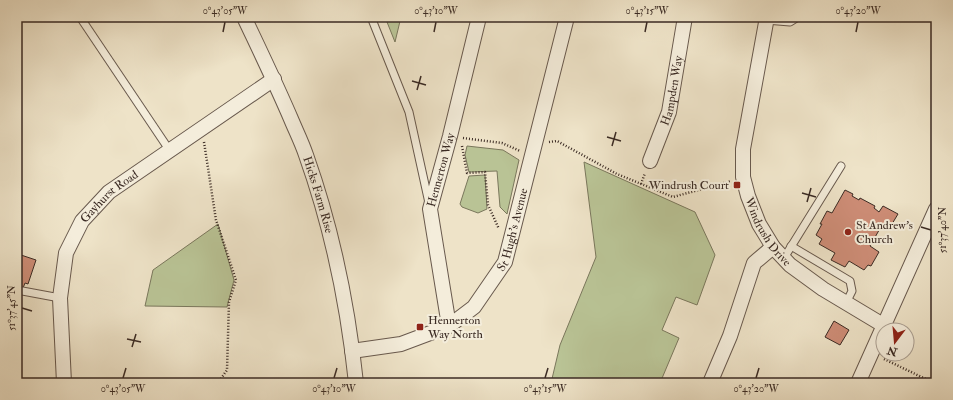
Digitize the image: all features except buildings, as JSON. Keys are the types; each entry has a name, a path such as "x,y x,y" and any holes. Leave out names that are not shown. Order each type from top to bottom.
{"street":[{"name":"Hicks Farm Rise","path":"244,17 274,79 306,155 326,219 341,282 356,383"},
{"name":"Hennerton Way","path":"449,326 430,209 450,136 479,17"},
{"name":"St Hugh's Avenue","path":"352,351 401,344 449,326 474,307 505,262 567,17"},
{"name":"Hampden Way","path":"650,161 669,112 685,17"},
{"name":"Windrush Drive","path":"766,19 743,149 742,177 759,224 773,247 790,265 823,289 878,322"},
{"name":"Gayhurst Road","path":"64,383 60,298 66,254 82,221 109,192 274,79"},
{"path":"884,322 936,209"},
{"path":"710,383 730,336 754,263 773,247"},
{"path":"858,383 875,345"}],"lane":[{"path":"80,17 170,151"},
{"path":"371,17 408,112 430,209"},
{"path":"766,19 790,22 798,17"},
{"path":"784,258 841,166"},
{"path":"791,246 850,281 852,291 846,303"},
{"path":"17,290 60,298"}],"path":[{"path":"202,129 216,220 236,280 229,302 227,370 218,383"},
{"path":"450,136 502,143 532,156"},
{"path":"450,136 462,143 467,173 485,172 488,205 508,249"},
{"path":"557,141 617,174 673,197 742,177"},
{"path":"872,353 934,383"}],"green space":[{"path":"385,17 401,17 395,42"},
{"path":"467,146 503,150 519,160 507,214 500,207 497,171 469,172 465,155"},
{"path":"584,162 695,212 715,255 697,305 676,297 662,330 679,338 660,383 551,383 560,345 596,257"},
{"path":"485,175 487,209 478,213 462,207 460,204 469,176"},
{"path":"218,224 234,280 227,307 145,306 153,270"}],"place":[{"name":"Windrush Court","path":"737,185"},
{"name":"St Andrew's Church","path":"848,232"},
{"name":"Hennerton Way North","path":"420,327"}]}
